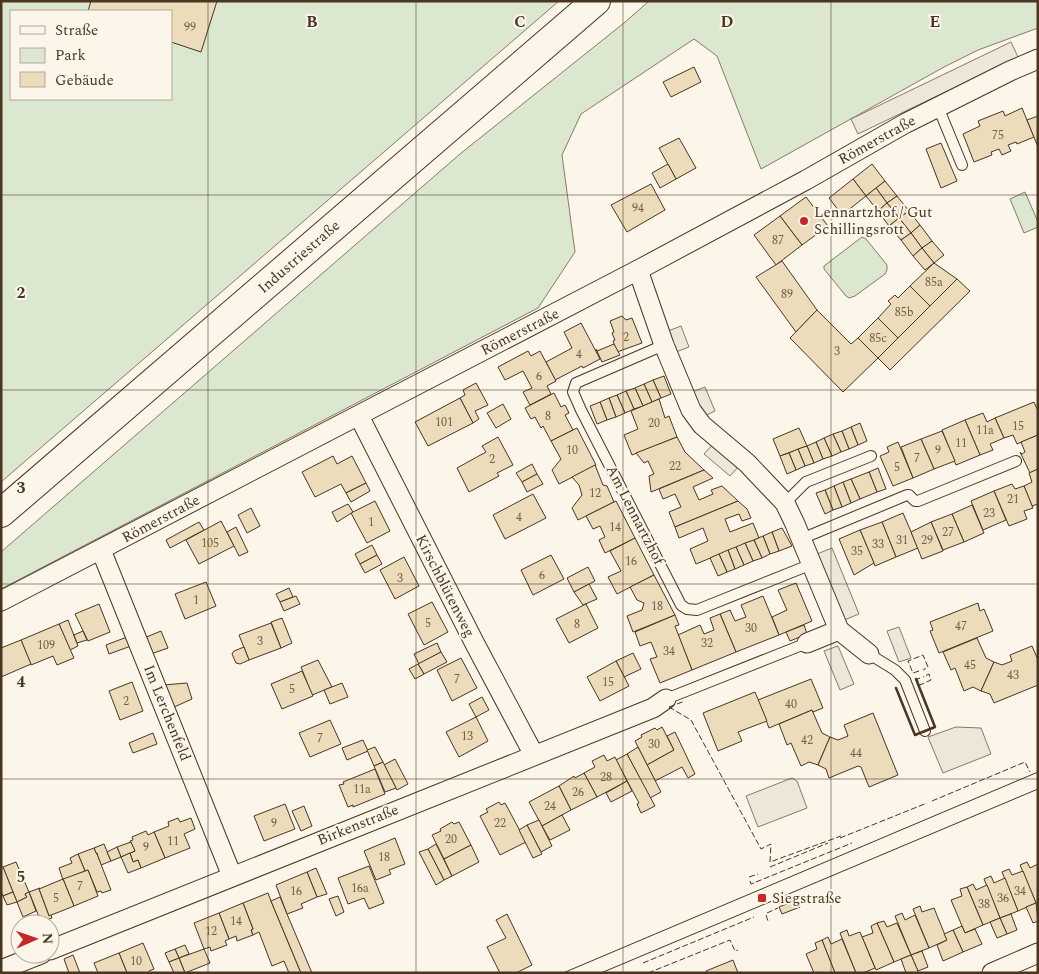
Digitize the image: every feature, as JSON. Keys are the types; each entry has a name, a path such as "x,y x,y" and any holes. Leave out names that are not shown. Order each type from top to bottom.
{"main road":[{"name":"Industriestraße","path":"1,513 596,1"}],"street":[{"name":"Römerstraße","path":"1,602 638,270 938,107 1038,59"},
{"path":"638,270 664,346 691,410 702,425 747,463 785,503 838,630 869,654"},
{"name":"Kirschblütenweg","path":"359,416 475,644 534,755"},
{"name":"Im Lerchenfeld","path":"101,550 232,876"},
{"path":"807,643 838,630"},
{"name":"Birkenstraße","path":"60,946 653,708 666,699"},
{"path":"992,973 1038,954"},
{"path":"1,970 16,964"}],"lane":[{"path":"938,107 962,165"},
{"name":"Am Lennartzhof","path":"664,346 576,383 573,392 681,605 687,609 697,610 812,564"},
{"path":"785,503 806,482 871,456"},
{"path":"801,539 907,495 918,501 1016,461"},
{"path":"666,699 807,643"},
{"path":"869,654 895,670 905,680 925,731"}],"green space":[{"path":"1,1 559,1 1,482"},
{"path":"649,1 1038,1 1038,28 978,50 944,67 761,169 717,56 694,39 581,114 562,155 575,252 538,308 1,589 1,552 460,154"},
{"path":"1025,192 1038,222 1038,227 1024,233 1010,199"},
{"path":"862,237 866,239 887,265 887,270 885,274 855,296 849,298 824,269 824,266"}],"shaded area":[{"path":"1011,42 1018,57 858,134 851,119"},
{"path":"681,326 689,347 676,352 668,331"},
{"path":"705,387 715,411 702,417 692,392"},
{"path":"714,443 740,465 730,476 704,454"},
{"path":"832,548 859,614 844,620 817,554"},
{"path":"899,627 911,658 899,662 887,631"},
{"path":"838,646 854,684 840,690 824,651"},
{"path":"956,727 981,728 991,754 943,773 928,737"},
{"path":"792,778 797,781 807,808 758,827 746,796"}],"building":[{"path":"91,1 217,1 201,52 172,42 172,10 88,10"},
{"path":"694,67 701,82 671,97 663,82"},
{"path":"1022,108 1034,137 1017,144 1016,142 1008,145 1011,151 1002,155 999,149 991,152 992,155 974,162 963,134 980,126 978,121 1003,111 1005,116"},
{"path":"1038,116 1038,147 1027,120"},
{"path":"679,138 696,168 676,179 659,148"},
{"path":"941,143 957,181 941,188 926,149"},
{"path":"668,164 676,179 660,188 652,173"},
{"path":"872,164 885,181 866,196 853,179"},
{"path":"853,179 866,196 842,215 829,198"},
{"path":"885,181 897,196 887,203 876,188"},
{"path":"651,184 665,210 627,232 611,205"},
{"path":"876,188 887,203 878,211 866,196"},
{"path":"897,196 909,211 899,218 887,203"},
{"name":"Lennartzhof / Gut Schillingsrott","path":"806,197 828,226 802,245 780,216"},
{"path":"887,203 899,218 889,226 878,211"},
{"path":"909,211 920,225 911,233 899,218"},
{"path":"780,216 802,245 776,265 754,235"},
{"path":"899,218 911,233 901,240 889,226"},
{"path":"920,225 932,241 922,248 911,233"},
{"path":"911,233 922,248 913,256 901,240"},
{"path":"932,241 944,255 934,263 922,248"},
{"path":"922,248 934,263 925,270 913,256"},
{"path":"782,261 817,310 796,332 756,277"},
{"path":"934,263 957,279 930,306 910,286"},
{"path":"957,279 970,291 890,370 878,358"},
{"path":"910,286 930,306 898,338 878,318 891,304 888,301 895,295 898,298"},
{"path":"817,310 851,344 858,338 878,358 843,392 790,338"},
{"path":"622,316 626,320 632,318 642,343 617,352 610,321"},
{"path":"878,318 898,338 878,358 858,338"},
{"path":"581,323 600,359 555,380 546,362 572,348 564,332"},
{"path":"614,344 620,355 602,362 596,349 597,351"},
{"path":"528,351 531,356 540,351 556,381 547,386 551,394 530,405 523,392 532,388 523,371 505,380 498,367"},
{"path":"664,376 671,394 661,398 653,380"},
{"path":"653,380 661,398 652,402 644,384"},
{"path":"476,383 488,405 475,411 479,419 473,423 460,398 465,395 463,390"},
{"path":"644,384 652,402 643,406 635,388"},
{"path":"635,388 643,406 634,409 626,391"},
{"path":"626,391 634,409 625,413 617,395"},
{"path":"554,393 561,407 565,405 569,413 565,415 573,430 551,441 543,426 541,428 535,417 531,419 525,408"},
{"path":"617,395 625,413 616,417 609,398"},
{"path":"460,398 473,423 428,446 415,422"},
{"path":"609,398 616,417 607,420 600,402"},
{"path":"659,399 665,418 669,416 677,437 632,455 624,435 638,429 631,411"},
{"path":"600,402 607,420 597,424 590,406"},
{"path":"1034,402 1038,411 1038,435 1017,444 1013,435 1004,438 995,418"},
{"path":"503,404 511,419 496,428 487,413"},
{"path":"983,413 987,422 995,418 1004,438 990,444 993,450 980,455 965,420"},
{"path":"965,420 980,455 956,465 942,430"},
{"path":"860,423 867,441 858,445 851,427"},
{"path":"851,427 858,445 849,449 842,431"},
{"path":"577,428 596,465 559,484 552,470 561,459 551,441"},
{"path":"799,428 807,446 780,456 773,439"},
{"path":"842,431 849,449 841,452 833,434"},
{"path":"942,431 955,461 934,469 921,439"},
{"path":"833,434 841,452 832,456 824,438"},
{"path":"1038,435 1038,469 1030,473 1020,452 1022,454 1025,452 1021,442"},
{"path":"498,437 513,465 497,473 499,476 469,492 457,468 486,452 482,446"},
{"path":"677,437 685,452 704,470 651,492 649,476 654,474 648,461 644,463 636,453"},
{"path":"824,438 832,456 823,459 816,442"},
{"path":"921,439 934,469 913,478 901,447"},
{"path":"816,442 823,459 814,463 807,446"},
{"path":"898,442 913,478 893,486 880,456 889,452 887,447"},
{"path":"807,446 814,463 805,466 798,449"},
{"path":"798,449 805,466 796,470 789,453"},
{"path":"789,453 796,470 787,474 780,456"},
{"path":"333,456 337,464 352,456 366,483 346,493 341,484 315,497 302,472"},
{"path":"532,464 537,474 522,482 516,473"},
{"path":"595,465 603,485 607,486 614,502 578,520 572,508 582,495 579,485 572,477"},
{"path":"878,468 886,489 877,492 869,472"},
{"path":"1038,469 1038,504 1032,506 1024,486 1032,482 1029,473"},
{"path":"704,470 713,478 693,487 699,500 713,494 711,490 722,486 738,501 675,527 669,512 681,507 675,494 663,499 659,489"},
{"path":"869,472 877,492 860,499 851,479"},
{"path":"537,474 543,484 527,492 522,482"},
{"path":"851,479 860,499 851,503 843,482"},
{"path":"843,482 851,503 842,507 834,486"},
{"path":"366,483 370,491 351,502 346,493"},
{"path":"1012,484 1015,489 1024,486 1033,508 1024,511 1027,519 1009,526 994,491"},
{"path":"834,486 842,507 833,510 825,490"},
{"path":"825,490 833,510 825,514 816,493"},
{"path":"994,491 1006,520 983,530 971,501"},
{"path":"533,494 546,518 505,539 493,515"},
{"path":"375,501 390,531 367,543 351,513"},
{"path":"616,501 635,538 605,553 599,540 605,537 600,526 593,529 586,516"},
{"path":"738,501 747,509 751,518 742,521 739,514 725,519 730,532 753,523 759,538 696,564 690,549 708,541 703,528 679,538 675,527"},
{"path":"348,504 353,512 337,522 332,512"},
{"path":"972,505 984,533 964,542 952,514"},
{"path":"251,508 260,526 247,533 238,515"},
{"path":"903,513 918,548 896,557 882,522"},
{"path":"952,514 964,542 943,550 931,522"},
{"path":"221,521 234,546 199,564 186,540"},
{"path":"199,522 204,530 170,548 166,540"},
{"path":"882,522 896,557 875,566 860,530"},
{"path":"931,522 943,551 922,559 911,532"},
{"path":"236,527 248,552 239,556 227,532"},
{"path":"782,528 792,546 779,551 772,532"},
{"path":"860,530 874,563 854,575 839,539"},
{"path":"772,532 779,551 770,554 763,536"},
{"path":"763,536 770,554 762,558 754,540"},
{"path":"635,538 654,575 617,594 608,577 621,571 610,551"},
{"path":"754,540 762,558 753,561 745,543"},
{"path":"745,543 753,561 744,565 736,547"},
{"path":"372,545 377,555 360,564 355,554"},
{"path":"736,547 744,565 735,569 728,550"},
{"path":"728,550 735,569 727,572 719,554"},
{"path":"719,554 727,572 718,576 710,558"},
{"path":"377,555 382,564 365,573 360,564"},
{"path":"551,555 564,579 533,595 521,570"},
{"path":"404,557 419,586 395,599 380,570"},
{"path":"588,567 595,581 574,592 567,578"},
{"path":"654,575 675,615 633,632 627,616 642,610 644,603 637,600 630,587"},
{"path":"206,582 216,606 185,619 175,594"},
{"path":"796,583 812,621 779,635 772,617 787,610 778,590"},
{"path":"589,584 597,599 583,605 574,592"},
{"path":"289,588 293,597 280,602 276,594"},
{"path":"296,596 300,604 284,611 280,602"},
{"path":"763,596 779,635 736,652 720,614 730,610 735,621 746,617 741,605"},
{"path":"432,602 448,632 424,645 408,614"},
{"path":"978,603 980,611 984,609 993,631 939,653 930,631 933,630 930,622"},
{"path":"99,604 110,632 88,641 75,614"},
{"path":"586,604 598,628 569,643 556,619"},
{"path":"720,614 736,652 692,670 678,635 700,625 704,634 714,630 710,618"},
{"path":"675,615 679,625 675,626 692,670 660,683 650,659 657,657 651,642 640,646 635,632"},
{"path":"282,618 292,643 281,648 271,622"},
{"path":"68,620 78,646 70,650 59,624"},
{"path":"271,623 281,648 249,660 239,635"},
{"path":"59,624 74,658 57,665 53,656 31,665 21,640"},
{"path":"804,625 807,634 790,641 786,632"},
{"path":"83,631 87,640 77,643 74,635"},
{"path":"161,631 168,648 151,654 144,638"},
{"path":"127,637 131,646 109,654 106,645"},
{"path":"977,638 986,658 994,662 981,691 973,687 964,691 955,668 951,670 943,652"},
{"path":"21,640 31,664 1,677 1,648"},
{"path":"437,643 441,652 419,664 414,654"},
{"path":"1032,646 1038,660 1038,685 994,703 990,694 981,691 994,662 1002,665 1012,661 1010,655"},
{"path":"244,647 249,660 240,664 236,663 232,654 234,651"},
{"path":"441,652 447,662 424,674 418,664"},
{"path":"633,653 641,669 624,677 616,661"},
{"path":"461,658 477,688 452,701 437,670"},
{"path":"318,660 332,687 312,695 301,667"},
{"path":"616,661 629,686 600,701 587,677"},
{"path":"418,664 424,674 415,679 409,669"},
{"path":"302,671 313,696 282,709 271,684"},
{"path":"811,679 823,708 813,712 812,710 769,728 758,700"},
{"path":"132,682 143,711 120,720 109,691"},
{"path":"187,683 192,699 172,708 163,685"},
{"path":"342,683 348,697 330,704 324,690"},
{"path":"755,692 767,721 738,732 742,741 718,751 703,713"},
{"path":"482,697 489,710 476,717 469,704"},
{"path":"812,710 822,733 830,737 818,765 809,762 801,766 791,743 787,745 779,724"},
{"path":"873,713 898,775 869,787 861,767 858,766 829,778 826,769 818,765 830,737 838,740 848,736 844,725"},
{"path":"476,717 488,741 459,757 446,732"},
{"path":"330,720 341,744 310,757 299,733"},
{"path":"662,727 674,750 647,765 635,741 642,737 641,735 655,728 657,730"},
{"path":"675,732 695,774 688,778 682,767 655,781 647,765 674,750 667,736"},
{"path":"153,733 157,744 133,753 129,743"},
{"path":"363,740 368,751 347,760 342,748"},
{"path":"375,747 383,762 374,766 367,750"},
{"path":"638,747 661,792 650,798 627,754"},
{"path":"627,754 655,806 641,813 637,804 639,803 616,760"},
{"path":"604,755 607,761 615,757 627,781 597,797 584,773 595,767 592,761"},
{"path":"395,759 408,784 397,790 384,765"},
{"path":"383,762 396,788 385,792 374,766"},
{"path":"375,769 385,794 353,807 353,805 348,807 339,785"},
{"path":"584,773 597,797 571,810 559,786 574,776 575,778"},
{"path":"627,781 632,791 611,802 606,793"},
{"path":"559,786 571,810 542,826 529,802"},
{"path":"499,802 501,805 505,803 526,842 500,855 480,816 488,812 486,809"},
{"path":"285,804 295,829 264,841 254,816"},
{"path":"304,806 312,826 301,831 292,811"},
{"path":"562,815 570,830 550,840 542,826"},
{"path":"178,818 180,822 191,818 195,829 184,834 190,848 165,858 154,832 169,826 168,822"},
{"path":"539,820 552,846 541,852 527,825"},
{"path":"452,822 454,824 459,822 471,845 444,859 432,835 441,831 440,829"},
{"path":"527,825 542,854 533,858 519,830"},
{"path":"146,831 148,835 154,832 165,858 141,868 138,860 133,862 130,853 135,851 130,841 133,840 132,837"},
{"path":"395,838 405,864 389,870 391,874 376,880 364,851"},
{"path":"131,842 135,851 121,857 117,847"},
{"path":"104,844 111,861 101,865 94,848"},
{"path":"436,844 452,876 444,880 428,849"},
{"path":"471,845 479,862 452,876 444,859"},
{"path":"117,847 121,857 111,861 107,852"},
{"path":"94,848 111,890 102,893 101,891 97,892 88,870 85,871 78,854"},
{"path":"428,849 444,880 436,885 419,852"},
{"path":"130,853 133,862 138,860 141,868 128,873 121,857"},
{"path":"78,854 85,871 63,880 59,868 72,863 70,858"},
{"path":"16,862 29,892 25,894 27,897 17,902 3,867"},
{"path":"1027,862 1030,868 1038,864 1038,903 1036,903 1020,865"},
{"path":"369,866 384,903 369,909 364,898 348,904 338,878"},
{"path":"3,867 13,892 3,896 1,891 1,868"},
{"path":"316,868 327,894 317,897 307,872"},
{"path":"1009,869 1012,875 1023,871 1036,903 1018,911 1002,872"},
{"path":"88,870 98,896 74,906 63,879"},
{"path":"307,872 317,897 301,904 303,908 287,914 276,885"},
{"path":"991,876 994,883 1005,878 1018,911 1000,918 984,879"},
{"path":"63,879 74,906 54,914 48,914 39,889"},
{"path":"973,884 976,890 987,885 1000,918 983,925 967,887"},
{"path":"967,887 983,925 965,933 951,900 962,896 960,889"},
{"path":"40,888 48,914 38,914 29,892"},
{"path":"13,892 17,902 7,905 3,896"},
{"path":"29,892 36,911 30,914 22,914 17,902 27,897 25,894"},
{"path":"268,893 301,973 289,973 284,961 272,966 259,932 253,935 251,930 253,929 243,903"},
{"path":"338,896 344,912 336,916 329,899"},
{"path":"280,897 312,973 301,973 271,901"},
{"path":"796,900 800,907 782,914 779,907"},
{"path":"243,903 253,929 251,930 253,935 237,941 236,936 229,939 219,913"},
{"path":"1036,903 1038,921 1033,923 1026,907"},
{"path":"920,906 922,912 934,908 947,940 929,948 913,909"},
{"path":"219,913 229,939 225,941 227,945 211,951 210,947 204,949 194,923"},
{"path":"902,913 905,920 915,915 929,948 911,955 895,916"},
{"path":"507,914 532,965 516,973 500,973 487,947 506,938 496,920"},
{"path":"1011,914 1017,930 1007,934 1000,918"},
{"path":"1000,918 1007,934 997,938 990,922"},
{"path":"884,921 887,927 897,923 911,955 894,962 877,923"},
{"path":"877,923 894,962 876,970 862,937 873,933 871,926"},
{"path":"962,926 965,933 975,929 982,944 963,952 953,930"},
{"path":"847,930 849,936 860,932 875,968 863,973 856,973 840,933"},
{"path":"953,930 963,952 943,961 937,945 947,940 944,934"},
{"path":"828,937 831,944 842,939 856,973 835,973 822,940"},
{"path":"822,940 835,973 814,973 806,954 817,949 815,943"},
{"path":"143,943 154,969 149,971 149,973 127,973 119,953"},
{"path":"185,945 189,954 179,958 175,949"},
{"path":"175,949 179,958 169,962 165,953"},
{"path":"204,949 210,963 185,973 179,958"},
{"path":"922,951 928,967 918,971 911,955"},
{"path":"119,953 127,973 98,973 94,963"},
{"path":"73,955 80,973 69,973 64,959"},
{"path":"911,955 918,971 917,973 906,973 901,959"},
{"path":"179,958 185,973 174,973 169,962"},
{"path":"733,960 738,973 706,973 706,971"}],"tram line":[{"path":"563,973 1038,772"},
{"path":"601,973 1038,789"}],"fence":[{"path":"919,671 913,673 908,661 923,655 928,667 923,670"},
{"path":"920,678 917,679 920,685 931,680 929,674 923,677"},
{"path":"896,688 915,735 935,727 916,679"},
{"path":"669,707 685,701"},
{"path":"669,707 691,720 761,849 771,844 770,862 841,836"},
{"path":"932,801 1025,762 1030,772"},
{"path":"840,838 927,803"},
{"path":"770,867 828,843"},
{"path":"750,881 751,884 852,843"},
{"path":"749,877 758,874"},
{"path":"797,900 802,898"},
{"path":"767,913 778,908"},
{"path":"766,915 768,921"},
{"path":"643,963 754,917"},
{"path":"648,973 730,940 735,951 738,950"}],"wall":[{"path":"896,688 915,735 935,727 916,679"}],"place":[{"name":"Lennartzhof / Gut Schillingsrott","path":"804,221"},
{"name":"Siegstraße","path":"762,898"}]}
